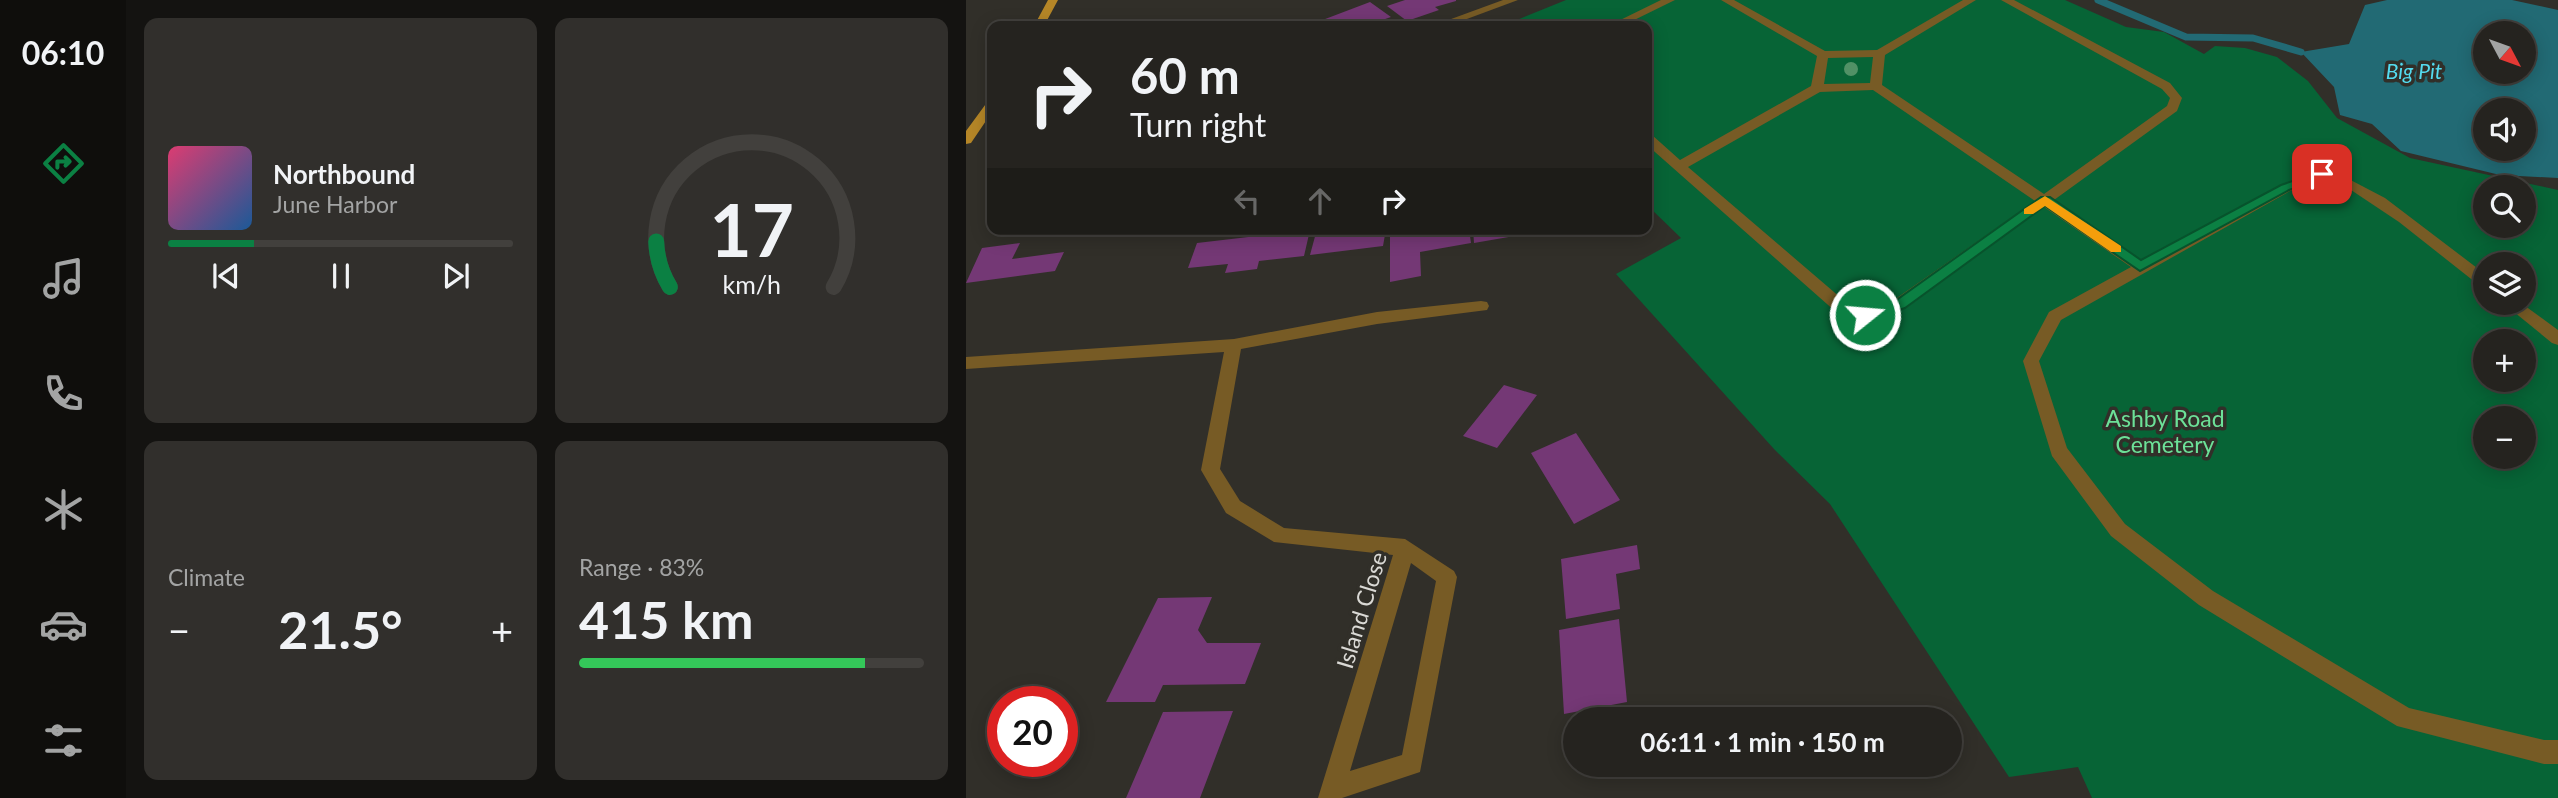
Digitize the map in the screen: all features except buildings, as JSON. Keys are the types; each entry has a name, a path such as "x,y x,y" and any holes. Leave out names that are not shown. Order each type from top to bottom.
{"main road":[{"path":"1042,21 1053,0"},
{"path":"966,140 987,111"}],"street":[{"path":"1452,21 1513,0"},
{"path":"1625,21 1670,0"},
{"path":"1726,0 1823,55 1879,52 1971,0"},
{"path":"1652,142 1842,308 1865,315 1900,304 2173,108 2176,98 2166,86 2006,0"},
{"path":"1876,86 1879,52"},
{"path":"1817,88 1823,55"},
{"path":"1681,165 1817,88 1876,86 2140,266"},
{"path":"2473,273 2374,197 2352,184 2322,174 2285,188 2140,266 2055,316 2031,361 2059,451 2118,530 2206,598 2405,718 2544,752 2558,752"},
{"path":"966,363 1234,345 1377,318 1481,306"},
{"path":"2527,315 2558,339"},
{"name":"Island Close","path":"1234,345 1210,470 1233,507 1281,536 1405,548 1331,793"},
{"path":"1331,793 1412,764 1447,577 1405,548"}],"green space":[{"name":"Ashby Road Cemetery","path":"1566,0 2065,0 2126,27 2164,32 2204,54 2215,46 2245,48 2277,57 2308,81 2337,118 2410,158 2489,175 2473,175 2473,238 2536,238 2536,185 2558,190 2558,798 2092,798 2078,767 2009,777 1830,504 1774,449 1616,274 1681,238 1652,210 1652,21 1514,21"}],"water":[{"name":"Big Pit","path":"2387,0 2512,0 2558,10 2558,178 2500,175 2401,151 2372,124 2340,115 2334,87 2301,52 2349,44 2365,5"}],"waterway":[{"path":"2098,0 2186,37 2253,38 2301,52"}],"slow traffic":[{"path":"2029,212 2045,200 2116,249"}],"route":[{"path":"1865,315 1900,304 2045,200 2140,266 2285,188 2322,174"}]}
